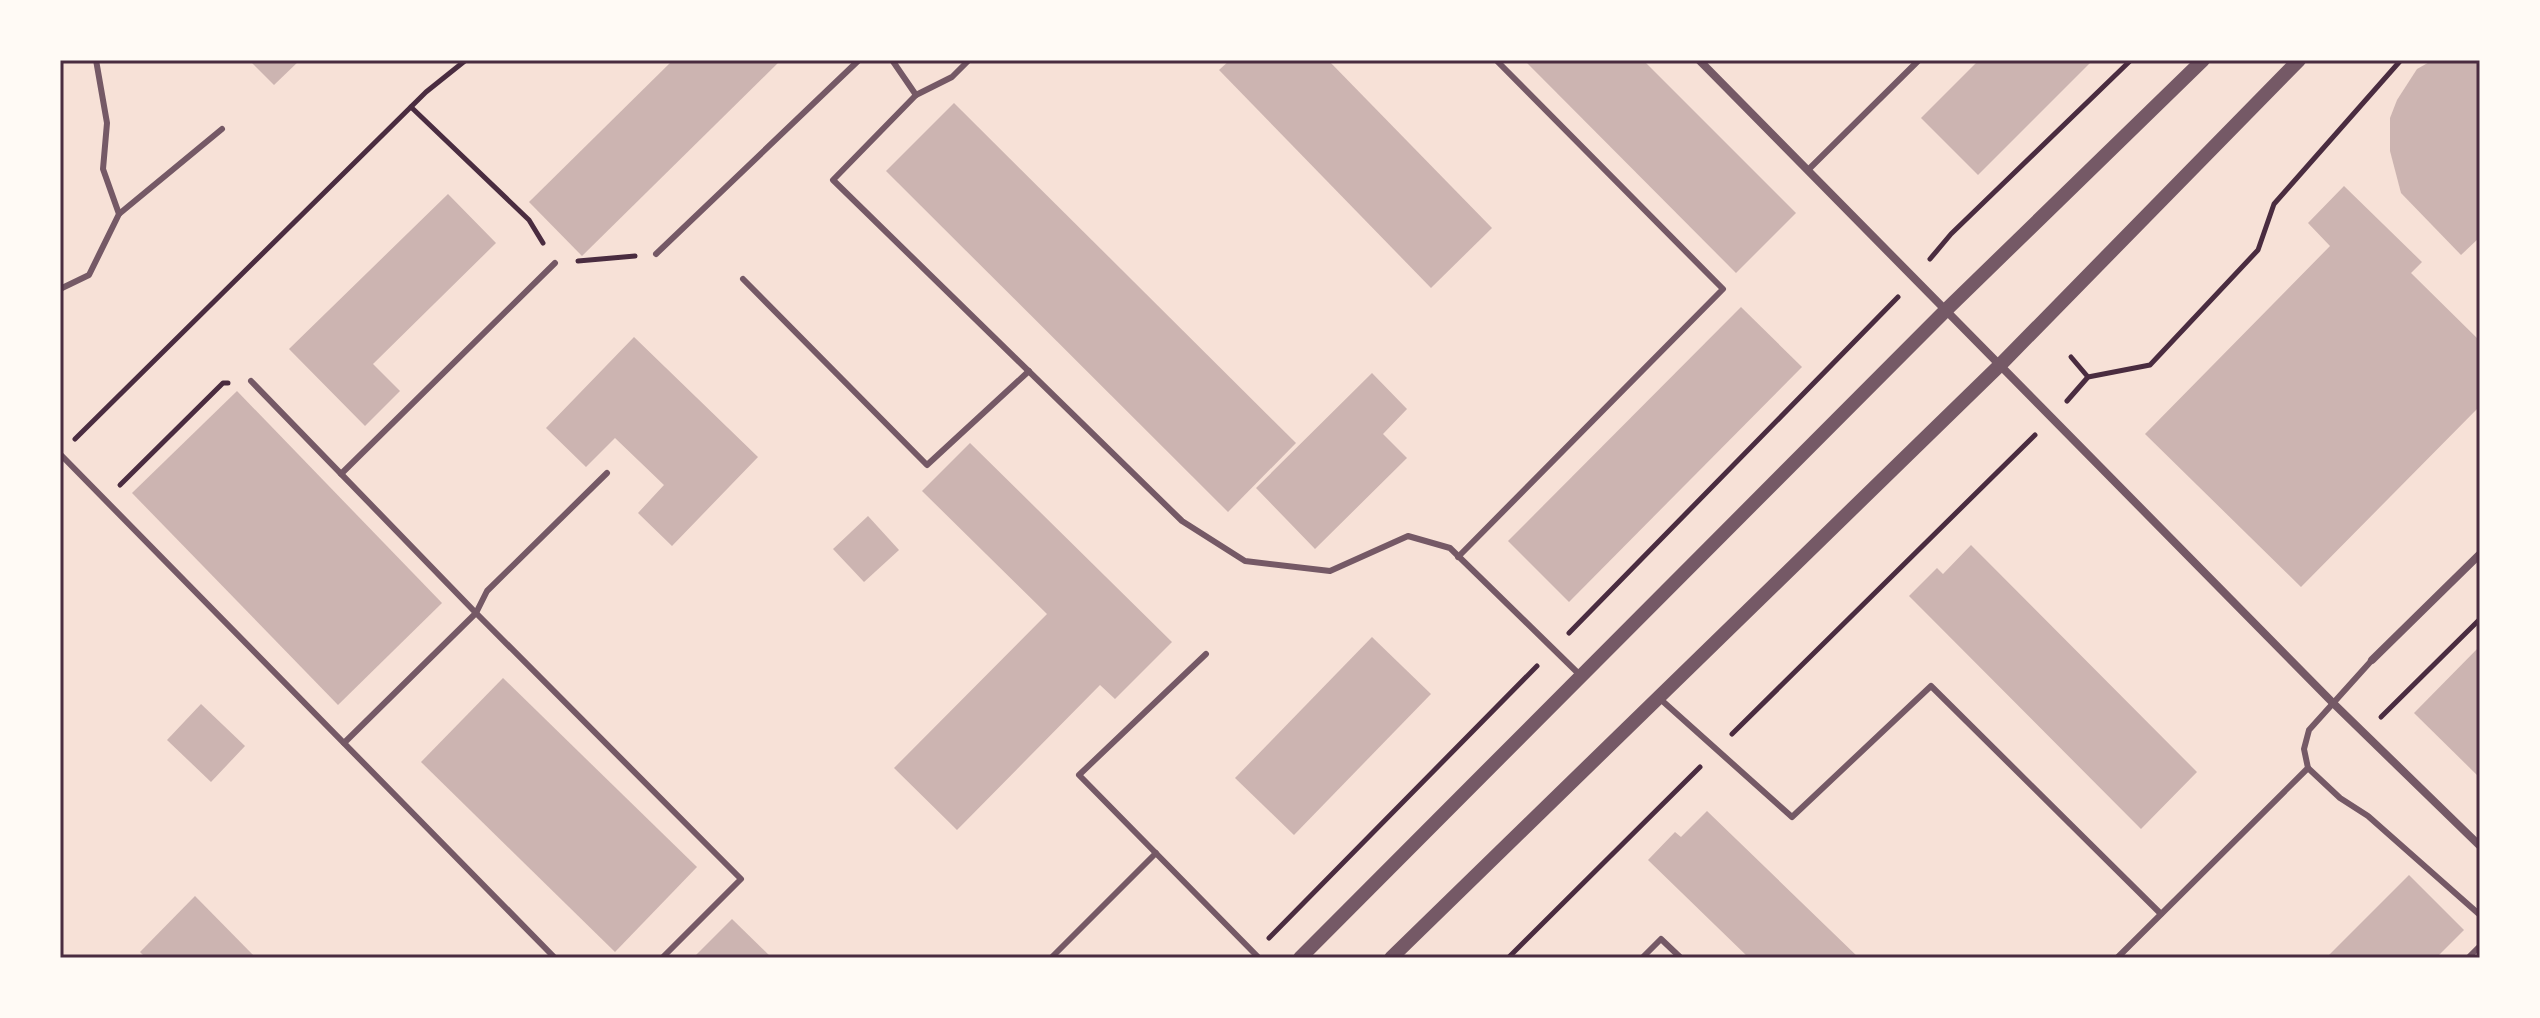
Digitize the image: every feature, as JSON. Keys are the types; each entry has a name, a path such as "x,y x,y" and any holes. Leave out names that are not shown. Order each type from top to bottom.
{"street":[{"path":"1699,60 2333,703 2480,846"},
{"path":"1300,958 1945,311 2203,60"},
{"path":"1393,957 2001,364 2299,60"},
{"path":"2372,660 2480,554"}],"lane":[{"path":"96,60 107,123 103,169 119,214"},
{"path":"656,254 859,60"},
{"path":"892,60 916,95"},
{"path":"969,60 952,77 916,95 833,180 1182,521 1245,561 1330,571 1408,536 1450,548 1581,676"},
{"path":"1458,557 1723,289 1496,60"},
{"path":"1808,170 1919,60"},
{"path":"60,289 89,275 119,214 222,129"},
{"path":"341,474 555,263"},
{"path":"743,279 927,465 1029,371"},
{"path":"251,381 741,879 662,958"},
{"path":"60,454 555,958"},
{"path":"344,743 476,613 487,591 607,473"},
{"path":"1206,654 1079,775 1257,956"},
{"path":"2372,660 2309,730 2304,749 2308,768 2340,798 2368,816 2480,915"},
{"path":"1658,697 1792,817 1931,686 2161,914"},
{"path":"2117,958 2308,768"},
{"path":"1051,958 1156,853"},
{"path":"1642,958 1661,939 1681,958"},
{"path":"2468,958 2480,946"}],"path":[{"path":"71,442 411,107 466,60"},
{"path":"1257,956 1553,649 1884,313 1951,234 2131,60"},
{"path":"1508,958 2053,417 2088,377 2150,365 2258,250 2274,204 2401,60"},
{"path":"411,107 529,220 555,263 656,254"},
{"path":"2071,357 2088,377"},
{"path":"105,500 223,383 251,381"},
{"path":"2365,733 2480,619"}],"building":[{"path":"249,60 300,60 274,85"},
{"path":"673,60 781,60 582,256 529,202"},
{"path":"1230,60 1328,60 1492,228 1431,288 1219,70"},
{"path":"1524,60 1643,60 1796,213 1736,273"},
{"path":"1979,60 2093,60 1978,175 1921,118"},
{"path":"2433,60 2480,60 2480,237 2461,255 2401,193 2390,151 2390,118 2397,100 2417,69"},
{"path":"954,103 1296,443 1228,512 886,171"},
{"path":"2344,186 2422,262 2411,273 2480,341 2480,406 2301,587 2145,434 2330,246 2308,223"},
{"path":"448,194 496,243 373,364 400,391 365,426 289,349"},
{"path":"1741,307 1802,367 1569,602 1508,541"},
{"path":"634,337 758,457 672,546 638,513 664,485 615,438 586,467 546,428"},
{"path":"1372,373 1407,409 1383,434 1407,458 1315,549 1256,488"},
{"path":"237,391 442,603 338,705 132,493"},
{"path":"970,443 1172,642 1115,699 1100,685 957,830 894,768 1047,614 922,491"},
{"path":"868,516 899,550 864,582 833,549"},
{"path":"1971,545 2197,772 2141,829 1909,596 1937,568 1943,574"},
{"path":"1372,637 1431,694 1294,835 1235,778"},
{"path":"2480,646 2480,778 2414,713"},
{"path":"503,678 697,867 615,952 421,762"},
{"path":"201,704 245,746 211,782 167,740"},
{"path":"1707,811 1859,958 1749,958 1648,860 1675,832 1681,837"},
{"path":"2409,875 2464,930 2436,958 2326,958"},
{"path":"195,896 256,958 146,958 140,952"},
{"path":"732,919 772,958 693,958"}]}
